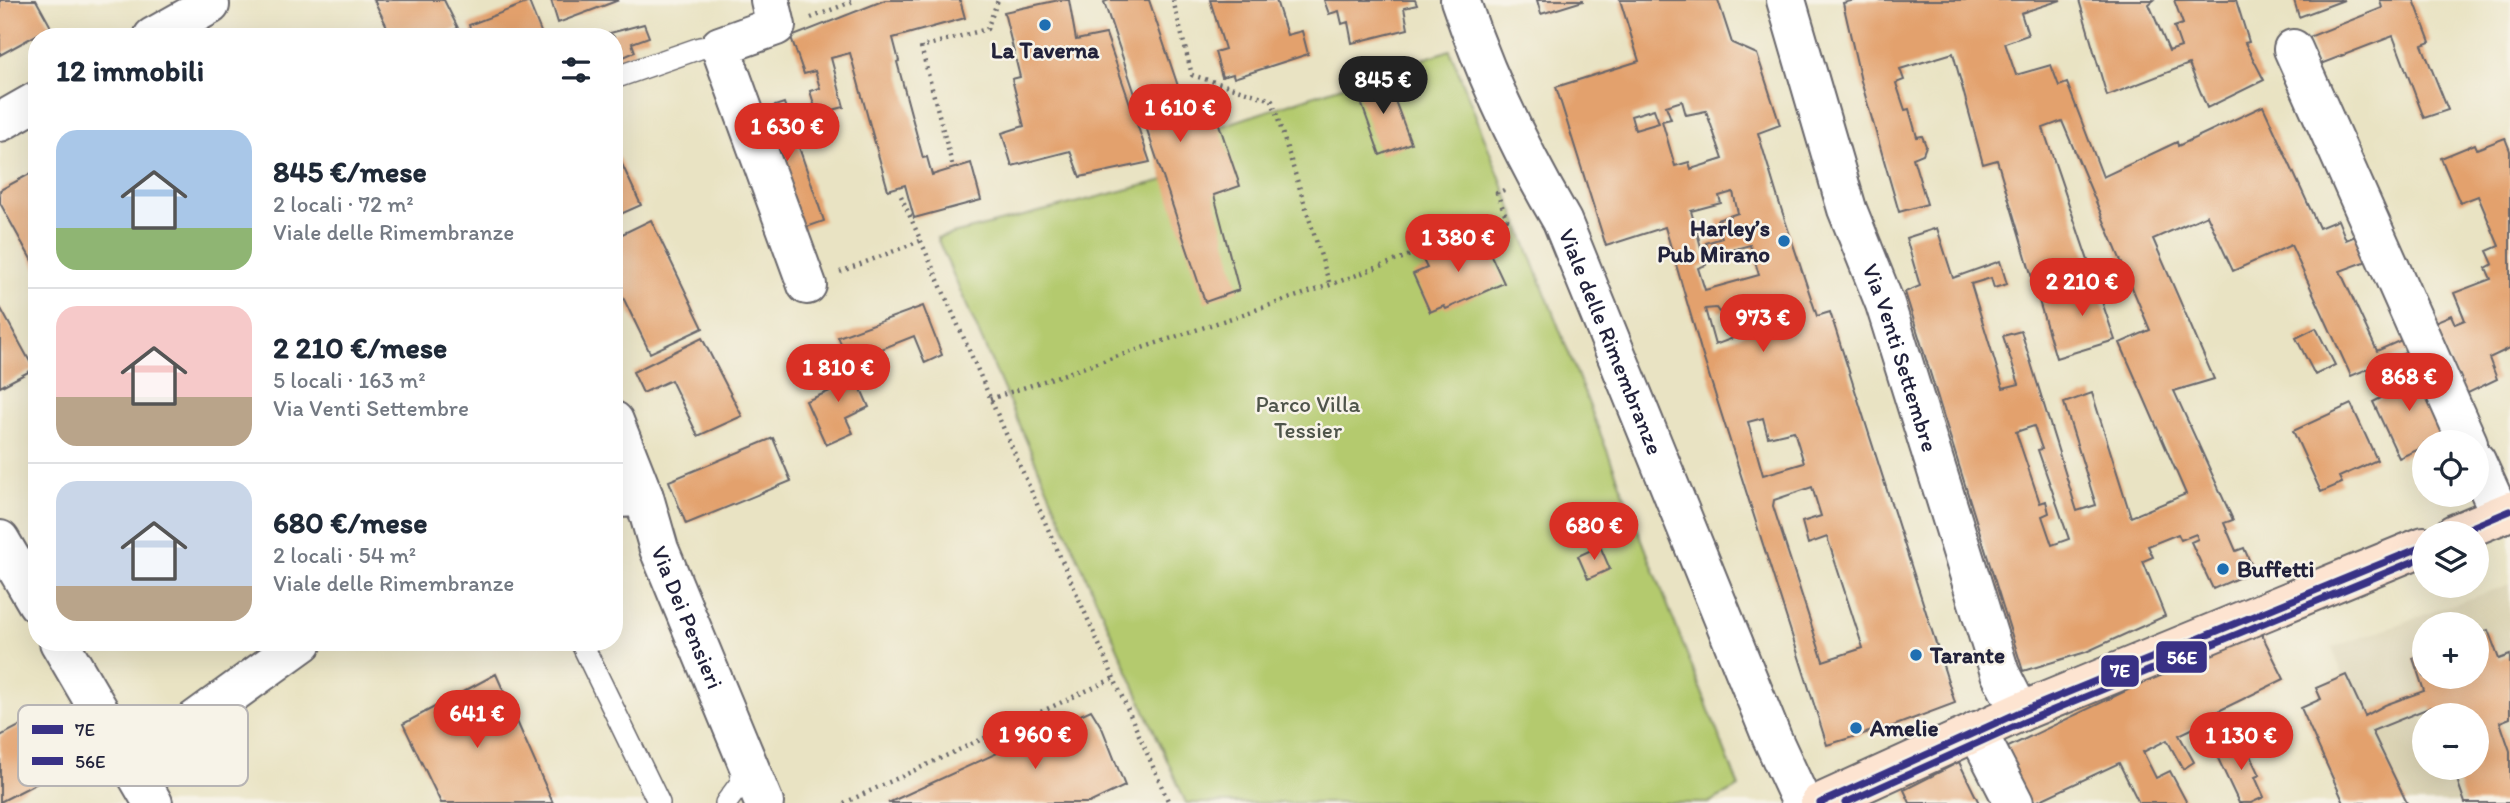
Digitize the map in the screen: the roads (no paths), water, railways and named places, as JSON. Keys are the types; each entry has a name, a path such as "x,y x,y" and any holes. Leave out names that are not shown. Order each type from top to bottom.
{"main road":[{"path":"2484,521 2505,512"},
{"path":"1821,803 2020,712 2412,551"}],"street":[{"name":"Viale delle Rimembranze","path":"1460,0 1478,52 1537,179 1562,221 1772,738 1802,803"},
{"name":"Via Venti Settembre","path":"1786,0 1847,209 1885,304 2000,673 2020,712"},
{"path":"169,28 210,5"},
{"path":"773,13 720,46 807,285"},
{"path":"2293,49 2462,430"},
{"path":"0,121 28,106"},
{"name":"Via Dei Pensieri","path":"623,467 629,498 659,549 764,803"},
{"path":"2489,484 2505,512"},
{"path":"0,540 28,588"},
{"path":"64,651 92,705"},
{"path":"216,705 291,651"},
{"path":"1977,731 2014,803"}],"lane":[{"path":"623,75 700,48 720,46"},
{"path":"585,651 659,803"},
{"path":"726,803 740,784 745,761"}],"place":[{"name":"La Taverna","path":"1045,25"},
{"name":"Harley’s Pub Mirano","path":"1784,241"},
{"name":"Buffetti","path":"2223,569"},
{"name":"Tarante","path":"1916,655"},
{"name":"Amelie","path":"1856,728"}],"park label":[{"name":"Parco Villa Tessier","path":"1308,417"}]}
